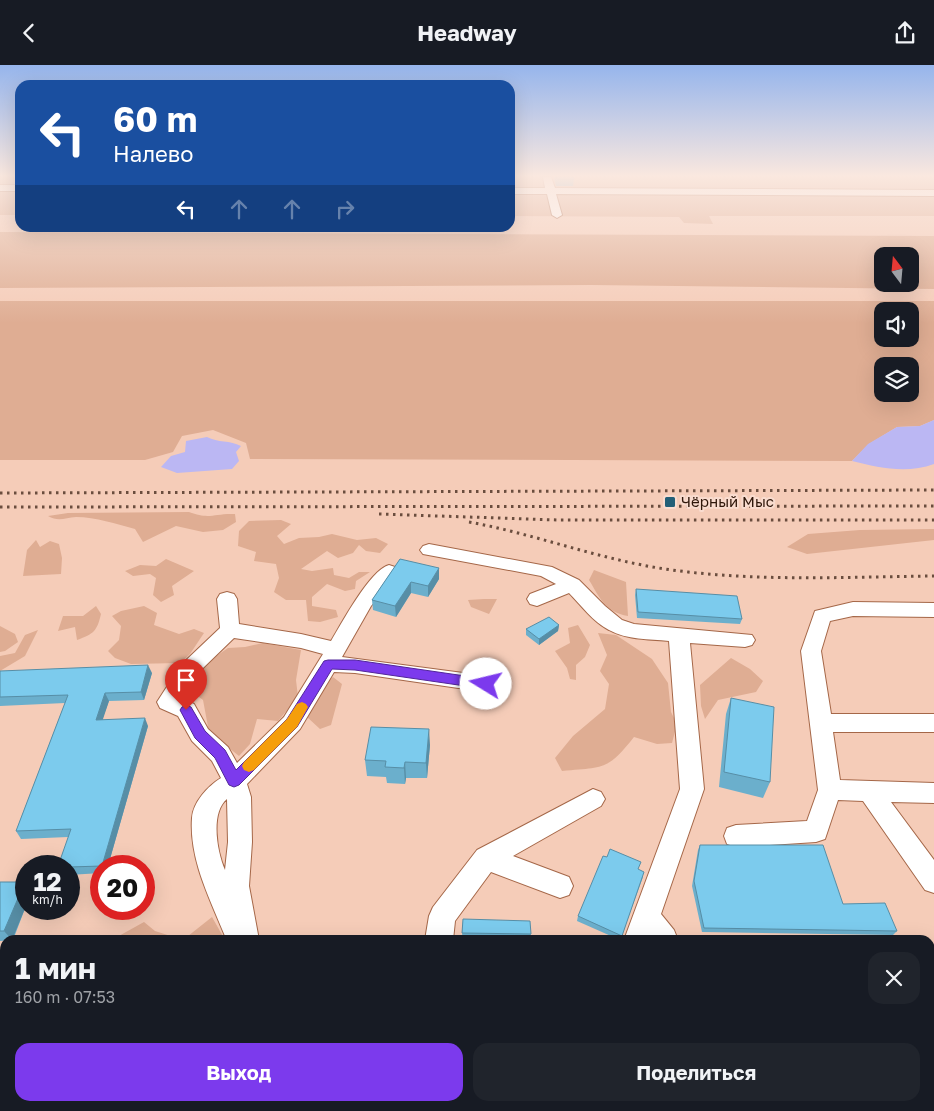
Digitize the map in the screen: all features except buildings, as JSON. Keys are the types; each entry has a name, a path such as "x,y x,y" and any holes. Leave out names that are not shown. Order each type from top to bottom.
{"street":[{"path":"429,550 546,571 572,584 598,611 615,625 634,631 745,640"},
{"path":"537,599 572,584"},
{"path":"227,599 230,630"},
{"path":"736,836 816,831 830,790 811,651 822,617 853,609 934,610"},
{"path":"244,935 236,887 240,842 239,797 234,781 220,754 200,735 186,710 168,702 181,678 203,653 230,630 301,641 333,657"},
{"path":"655,935 642,928 692,789 679,635"},
{"path":"822,723 934,723"},
{"path":"830,790 934,793"},
{"path":"869,791 934,881"},
{"path":"486,858 560,886"}],"lane":[{"path":"239,935 207,858 204,816 215,795 234,781 292,723 364,602 389,571"},
{"path":"333,657 355,665 486,684"},
{"path":"440,935 442,915 486,858 593,799"}],"shaded area":[{"path":"0,232 934,236 934,289 919,289 919,247 874,247 874,288 591,285 0,288"},
{"path":"0,301 934,301 934,420 920,426 897,427 869,444 852,461 250,459 246,443 213,430 182,436 173,452 145,460 0,460"},
{"path":"934,420 934,464 914,469 893,469 852,461 868,444 897,427 920,426"},
{"path":"207,437 241,446 236,452 239,461 232,469 177,473 161,467 171,456 185,452 186,441"},
{"path":"189,512 207,516 235,514 236,522 223,530 203,532 176,526 143,542 135,529 98,519 76,517 58,519 48,516 68,513"},
{"path":"281,520 291,524 277,536 284,544 299,538 332,534 357,540 376,538 388,544 380,553 366,551 359,545 353,553 338,558 327,551 301,569 312,571 333,568 334,575 349,578 359,572 370,572 356,581 355,589 345,591 327,584 312,597 312,606 336,610 338,617 320,622 308,621 306,600 286,600 274,592 279,578 276,564 254,561 256,552 238,546 239,531 249,521"},
{"path":"934,529 934,540 807,554 787,547 808,534 860,530"},
{"path":"36,540 40,547 50,541 59,544 62,558 61,574 23,576 27,550"},
{"path":"166,559 194,571 172,586 174,595 161,602 153,595 156,578 150,574 133,576 125,571 140,565 156,566"},
{"path":"594,570 626,582 628,616 608,608 600,598 589,580"},
{"path":"497,599 489,614 471,607 468,600"},
{"path":"96,606 101,614 96,628 91,634 77,640 75,627 58,631 63,616 83,616"},
{"path":"144,606 157,613 154,625 179,634 194,629 204,633 190,654 180,663 131,664 115,658 108,651 119,640 121,626 112,616 121,611"},
{"path":"578,625 590,645 585,657 576,665 576,680 570,679 567,668 555,651 570,643 568,628"},
{"path":"0,626 15,634 18,642 5,651 0,652"},
{"path":"38,630 25,656 0,671 0,656 15,653 25,635"},
{"path":"598,633 616,635 652,659 668,683 671,712 677,724 672,743 657,744 634,737 617,756 604,765 587,769 562,771 555,758 573,736 605,709 609,684 600,671 607,655"},
{"path":"263,643 301,650 296,680 298,697 278,721 257,719 250,744 239,756 209,732 203,700 188,689 200,667 228,648"},
{"path":"731,658 750,669 763,681 756,692 718,700 705,719 701,706 700,685"},
{"path":"333,677 342,684 331,725 320,729 307,717 324,684"},
{"path":"212,917 222,935 189,935"},
{"path":"144,922 155,931 167,935 121,935"}],"railway":[{"path":"0,493 934,490"},
{"path":"0,507 934,506"},
{"path":"379,514 558,520 934,520"},
{"path":"469,522 640,565 698,573 800,578 934,576"}],"slow traffic":[{"path":"249,766 292,723 302,707"}],"place":[{"name":"Чёрный Мыс","path":"670,502"}],"route":[{"path":"186,710 200,735 220,754 234,781 292,723 328,664 355,665 486,684"}]}
